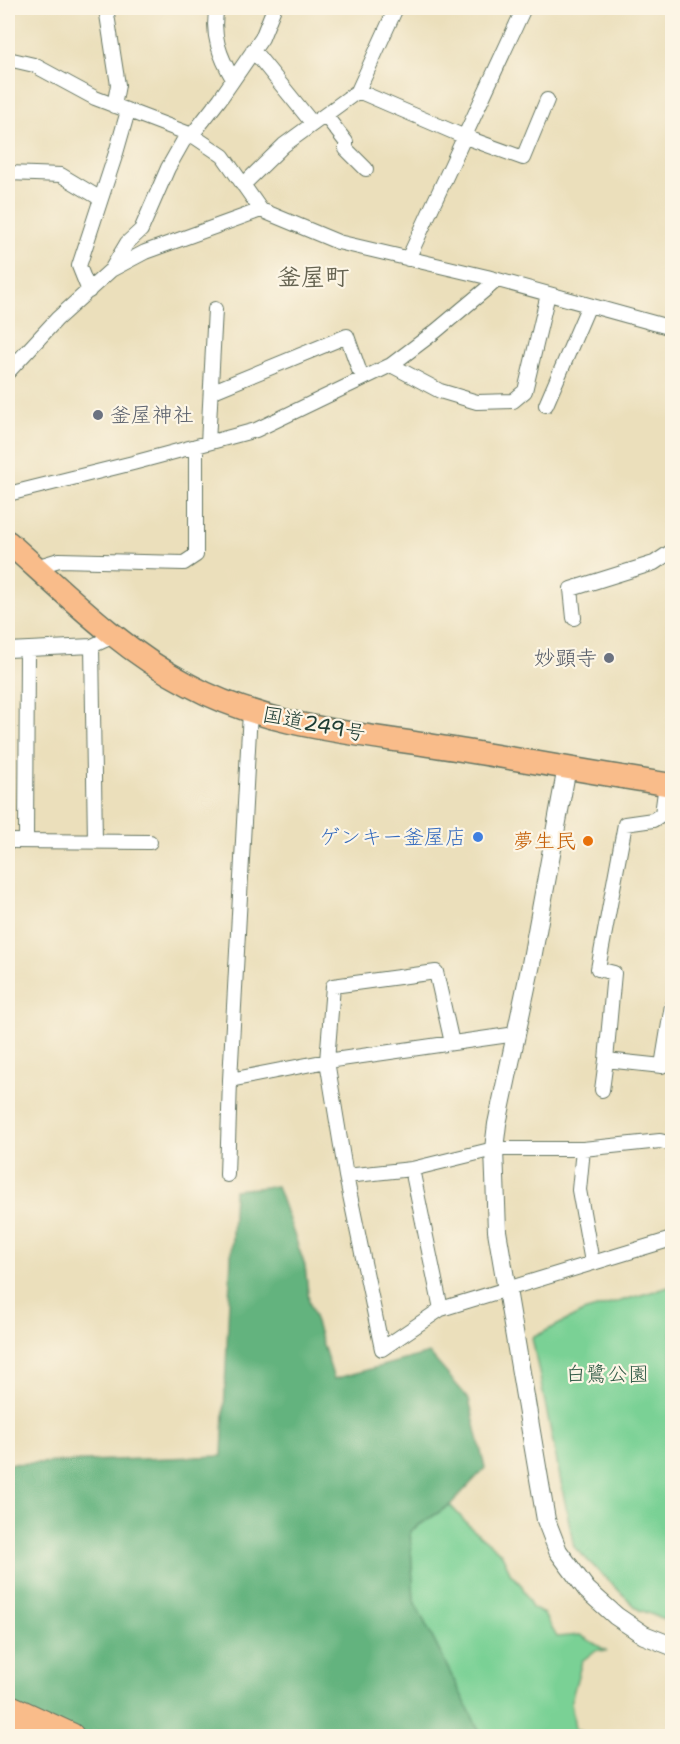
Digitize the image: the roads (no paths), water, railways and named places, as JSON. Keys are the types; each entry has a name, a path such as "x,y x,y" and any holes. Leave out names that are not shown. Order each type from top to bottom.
{"highway":[{"name":"国道249号","path":"8,542 114,636 152,664 189,686 250,712 316,727 669,785"},
{"path":"8,1707 71,1737"},
{"path":"8,1731 19,1737"}],"street":[{"path":"106,8 118,85 114,106"},
{"path":"217,8 214,30 221,60 233,79"},
{"path":"111,270 127,243 141,230 168,168 185,138 192,135 254,50 262,38 274,8"},
{"path":"243,185 284,145 358,91 396,8"},
{"path":"408,259 524,8"},
{"path":"254,50 313,124"},
{"path":"8,59 34,65 95,98 192,135 223,156 261,210 338,242 497,280 672,328"},
{"path":"358,91 523,158 547,100"},
{"path":"88,291 79,266 128,111"},
{"path":"325,115 346,142 346,149 366,169"},
{"path":"8,173 61,175 101,199"},
{"path":"8,372 57,320 111,270 145,252 261,210"},
{"path":"8,494 256,430 391,365 497,280"},
{"path":"391,365 440,391 477,402 513,401 525,391 548,294"},
{"path":"546,405 590,305"},
{"path":"36,567 59,560 184,563 196,555 202,445 211,392 215,309"},
{"path":"211,392 347,336 359,370"},
{"path":"574,618 571,589 654,562 672,551"},
{"path":"8,650 92,646 114,636"},
{"path":"92,646 94,842"},
{"path":"26,841 27,650"},
{"path":"227,1175 250,712"},
{"path":"567,767 494,1149 497,1231 546,1520 558,1551 587,1590 616,1616 644,1635 672,1646"},
{"path":"602,1090 614,973 598,969 625,824 653,820 667,815 669,785"},
{"path":"8,841 150,842"},
{"path":"452,1043 436,972 333,986 327,1060 346,1176 382,1349 441,1309 672,1239"},
{"path":"606,1060 662,1066 672,1005"},
{"path":"230,1080 327,1060 516,1034"},
{"path":"346,1176 412,1169 494,1149 584,1149 660,1142 672,1144"},
{"path":"584,1149 579,1190 592,1262"},
{"path":"412,1169 441,1309"}],"place":[{"name":"釜屋神社","path":"98,415"},
{"name":"妙顕寺","path":"609,658"},
{"name":"ゲンキー釜屋店","path":"478,837"},
{"name":"夢生民","path":"588,841"}],"district":[{"name":"釜屋町","path":"313,277"}],"park label":[{"name":"白鷺公園","path":"607,1374"}]}
